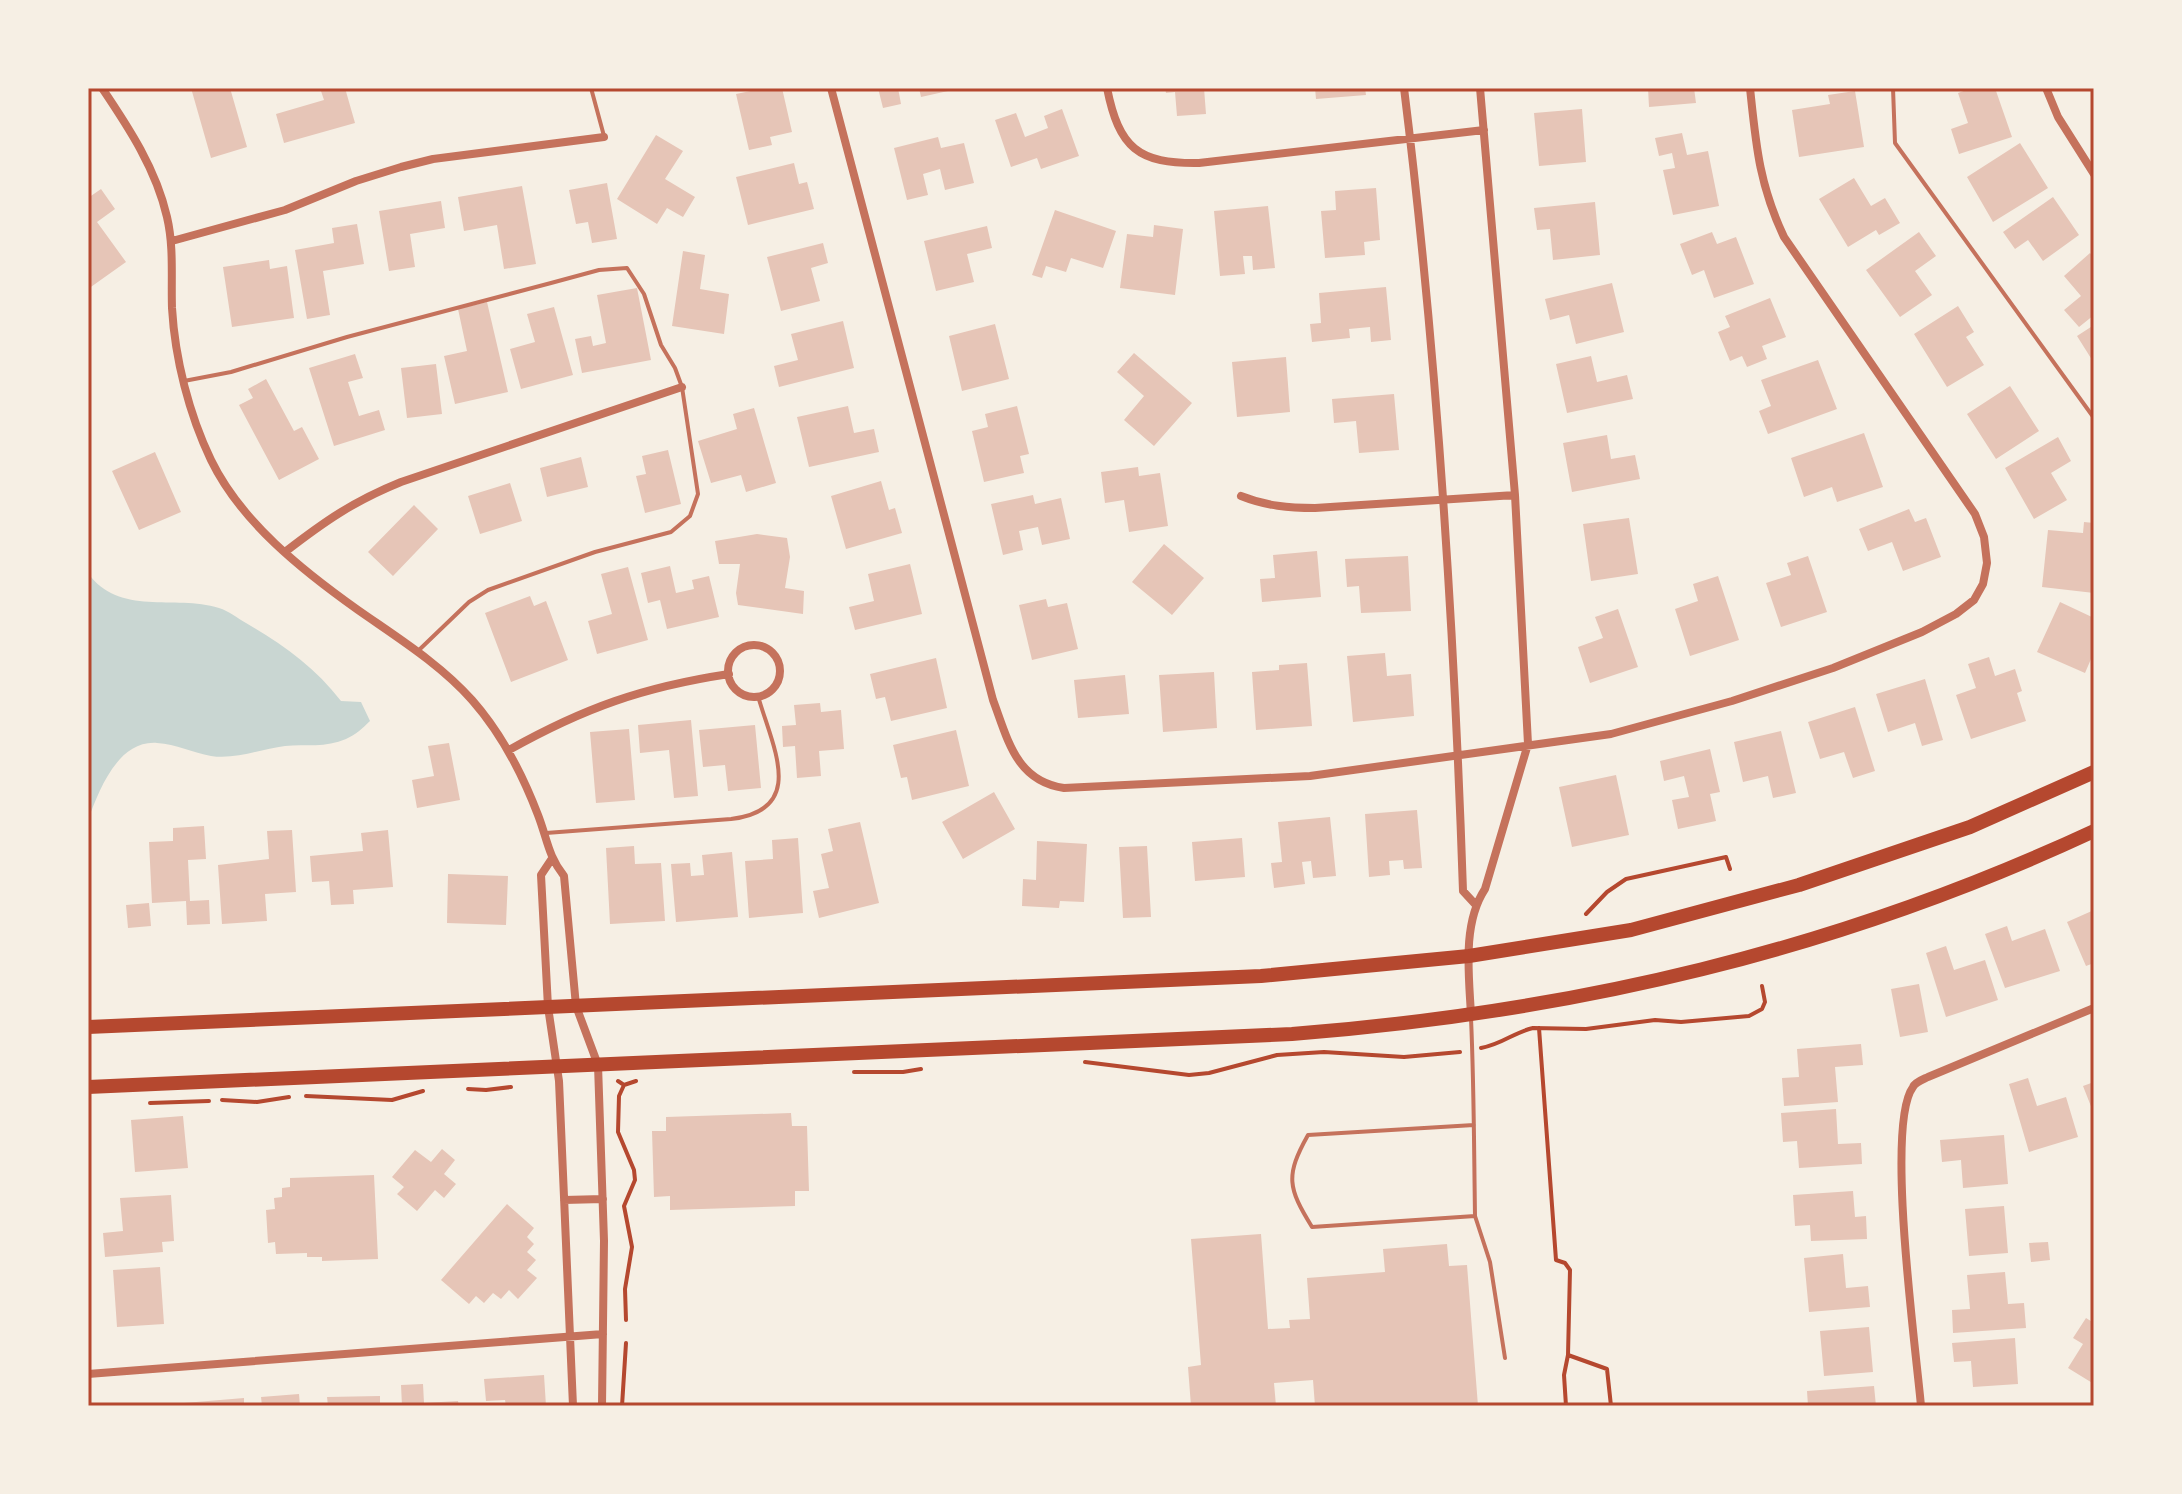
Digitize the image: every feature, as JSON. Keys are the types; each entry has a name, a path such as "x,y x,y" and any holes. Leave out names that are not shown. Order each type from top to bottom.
{"main road":[{"path":"88,1027 1261,976 1469,956 1631,930 1799,885 1970,827 2094,772"},
{"path":"88,1087 1292,1034 1471,1016 1618,990 1790,947 1923,903 2094,831"}],"street":[{"path":"102,88 146,158 164,205 172,241 172,309 189,405 224,486 242,510 285,552 354,607 418,651 470,698 509,750 544,833 551,860 564,876 576,1006 598,1065 603,1199 602,1406"},
{"path":"831,88 993,700 1021,766 1041,782 1064,788 1310,776 1611,734 1732,701 1833,668 1922,632 1956,614 1974,600 1983,584 1987,563 1984,537 1975,514 1784,237 1772,211 1757,161 1750,88"},
{"path":"1107,88 1115,120 1123,136 1135,150 1151,159 1170,163 1199,163 1484,130"},
{"path":"1404,88 1443,499 1459,754 1463,891 1475,904"},
{"path":"1471,1016 1469,956 1475,904 1485,889 1528,744 1515,495 1480,88"},
{"path":"2046,88 2058,117 2094,174"},
{"path":"172,241 285,210 356,181 433,159 604,137"},
{"path":"285,552 330,517 374,493 682,387"},
{"path":"1241,496 1260,504 1287,508 1515,495"},
{"path":"758,645 770,650 780,665 779,678 772,689 758,696 739,692 729,674 730,661 741,648 758,645"},
{"path":"509,750 577,714 629,694 729,674"},
{"path":"551,860 541,875 548,1007 558,1067 573,1406"},
{"path":"1921,1406 1901,1161 1901,1129 1913,1085 2094,1008"},
{"path":"564,1200 603,1199"},
{"path":"88,1374 603,1334"}],"lane":[{"path":"591,88 604,137"},
{"path":"1893,88 1895,143 2094,418"},
{"path":"184,381 231,372 563,279 599,270 627,268 644,294 661,345 682,387 698,494 690,516 671,532 595,552 488,590 469,602 418,651"},
{"path":"544,833 731,819 760,813 771,803 780,782 758,696"},
{"path":"1471,1016 1475,1216 1490,1262 1505,1358"},
{"path":"1474,1125 1308,1135 1294,1160 1293,1196 1312,1227 1475,1216"}],"path":[{"path":"1586,914 1607,892 1626,879 1726,857 1730,869"},
{"path":"1539,1028 1556,1260 1565,1263 1570,1270 1568,1355 1564,1375 1566,1406"},
{"path":"624,1085 619,1096 618,1132 635,1180 624,1206 632,1247 625,1289 626,1320"},
{"path":"454,1090 512,1087"},
{"path":"302,1096 392,1100 426,1091"},
{"path":"136,1103 257,1102 292,1096"},
{"path":"622,1406 626,1343"},
{"path":"1568,1355 1607,1369 1611,1406"}],"shaded area":[{"path":"88,573 101,587 131,600 202,604 226,611 297,657 341,701 361,702 370,721 338,742 285,746 229,757 211,756 164,744 143,744 121,758 112,769 88,820"}],"building":[{"path":"191,88 230,88 247,147 211,158"},
{"path":"320,88 345,88 355,123 284,143 276,114 324,100"},
{"path":"782,88 792,132 770,137 772,145 749,150 736,94"},
{"path":"878,88 898,88 901,104 883,108"},
{"path":"919,88 948,88 948,91 921,97"},
{"path":"1165,88 1204,88 1206,114 1177,116 1175,92 1166,93"},
{"path":"1315,88 1365,88 1366,95 1316,99"},
{"path":"1648,88 1694,88 1696,103 1649,107"},
{"path":"1972,88 1995,88 2012,137 1959,154 1951,129 1968,123 1958,93"},
{"path":"1855,91 1864,147 1799,157 1792,110 1830,104 1828,95"},
{"path":"1062,109 1079,156 1041,169 1037,158 1011,167 995,120 1016,113 1025,137 1048,128 1044,116"},
{"path":"1582,109 1586,162 1539,166 1534,113"},
{"path":"1682,133 1687,155 1708,151 1719,206 1673,215 1663,170 1675,168 1672,153 1659,156 1655,138"},
{"path":"656,135 683,151 665,179 695,197 683,217 667,208 657,224 617,199"},
{"path":"938,137 941,148 964,143 974,183 945,190 940,169 923,174 928,195 907,200 894,148"},
{"path":"2020,143 2048,188 1993,222 1967,177"},
{"path":"794,163 799,184 807,182 814,209 748,225 736,177"},
{"path":"1854,178 1871,206 1885,198 1900,223 1879,235 1876,230 1848,247 1819,199"},
{"path":"607,183 617,239 592,243 588,222 576,224 569,190"},
{"path":"522,186 536,264 504,269 497,225 464,231 458,197"},
{"path":"1376,188 1380,240 1364,242 1365,255 1325,258 1321,211 1336,210 1335,191"},
{"path":"101,189 115,209 97,222 126,262 88,289 88,198"},
{"path":"2053,197 2079,235 2043,261 2028,240 2015,249 2003,232"},
{"path":"441,201 445,228 410,234 415,267 389,271 379,211"},
{"path":"1595,202 1600,255 1553,260 1550,229 1537,230 1534,208"},
{"path":"1268,206 1275,268 1253,270 1252,256 1243,256 1245,274 1220,276 1214,211"},
{"path":"1055,210 1116,231 1103,268 1071,258 1066,272 1046,266 1042,278 1032,275"},
{"path":"357,224 364,264 323,271 330,315 307,319 295,250 334,243 332,228"},
{"path":"1154,225 1183,229 1175,295 1120,288 1127,234 1153,237"},
{"path":"987,226 992,248 967,254 974,282 936,291 924,241"},
{"path":"1712,232 1717,244 1736,237 1754,284 1714,298 1704,270 1692,275 1680,244"},
{"path":"1919,232 1936,256 1915,271 1932,295 1900,317 1866,270"},
{"path":"823,243 828,263 811,268 820,301 781,311 767,257"},
{"path":"683,251 705,255 700,289 729,294 724,334 672,326"},
{"path":"2090,253 2094,258 2094,315 2079,327 2064,310 2081,296 2064,276"},
{"path":"269,260 270,269 287,266 294,318 232,327 223,267"},
{"path":"1612,283 1624,332 1576,344 1569,315 1550,320 1545,299"},
{"path":"1386,287 1391,340 1371,342 1370,327 1349,329 1350,338 1312,342 1310,324 1321,323 1319,293"},
{"path":"637,288 651,360 582,373 575,339 591,336 593,346 606,343 597,295"},
{"path":"1770,298 1786,337 1762,346 1767,359 1747,367 1742,356 1730,361 1718,332 1730,327 1725,316"},
{"path":"487,302 508,392 455,404 444,356 467,351 458,309"},
{"path":"1958,306 1974,332 1966,337 1984,365 1947,387 1914,334"},
{"path":"554,307 573,375 521,389 510,349 535,342 527,314"},
{"path":"843,321 854,368 779,387 774,366 798,360 791,334"},
{"path":"995,324 1009,379 962,391 949,336"},
{"path":"2094,325 2094,363 2077,336"},
{"path":"1134,353 1192,403 1154,446 1124,420 1144,396 1117,372"},
{"path":"355,354 363,378 348,382 359,416 379,410 385,430 334,446 309,368"},
{"path":"1591,356 1597,382 1627,375 1633,399 1567,413 1556,364"},
{"path":"1286,357 1290,412 1237,417 1232,362"},
{"path":"1818,360 1837,409 1768,434 1759,411 1771,406 1761,380"},
{"path":"436,364 442,414 407,418 401,368"},
{"path":"266,379 294,431 302,427 319,459 279,480 239,405 253,398 248,389"},
{"path":"2010,386 2039,431 1996,459 1967,414"},
{"path":"1394,394 1399,450 1359,453 1356,421 1334,423 1332,399"},
{"path":"848,406 854,433 874,429 879,452 809,467 797,417"},
{"path":"1017,406 1029,454 1020,456 1024,473 984,482 972,431 988,427 985,414"},
{"path":"754,408 776,483 746,492 741,475 711,483 698,441 737,429 733,414"},
{"path":"1864,433 1883,487 1837,502 1832,487 1804,497 1791,458"},
{"path":"1607,435 1611,459 1635,455 1640,479 1572,492 1563,443"},
{"path":"2058,437 2071,461 2051,473 2067,500 2034,519 2005,468"},
{"path":"668,450 681,504 645,513 636,476 646,474 642,456"},
{"path":"155,452 181,512 139,530 112,471"},
{"path":"581,457 588,487 547,497 540,468"},
{"path":"1138,467 1139,476 1160,473 1168,526 1129,532 1124,500 1105,503 1101,472"},
{"path":"881,481 889,510 895,508 902,533 846,549 831,496"},
{"path":"510,483 522,521 480,534 468,496"},
{"path":"1033,495 1035,504 1061,498 1070,539 1042,545 1038,527 1019,531 1023,550 1003,555 991,504"},
{"path":"414,505 438,529 393,576 368,552"},
{"path":"1909,509 1915,522 1926,518 1941,557 1903,571 1892,542 1868,551 1859,529"},
{"path":"1629,518 1638,574 1591,581 1583,524"},
{"path":"2084,522 2094,523 2094,593 2042,587 2048,530 2083,533"},
{"path":"757,534 787,538 790,557 785,588 804,591 803,614 738,605 736,593 740,564 719,564 715,541"},
{"path":"1164,544 1204,578 1172,615 1132,582"},
{"path":"1317,551 1321,597 1262,602 1260,579 1275,578 1273,555"},
{"path":"1408,556 1411,611 1361,613 1359,586 1347,587 1345,559"},
{"path":"1808,556 1827,612 1781,627 1766,583 1791,575 1787,563"},
{"path":"910,564 922,614 855,630 849,607 874,601 868,574"},
{"path":"670,566 676,593 694,589 692,580 709,576 719,617 667,629 660,600 648,603 641,573"},
{"path":"628,567 648,640 597,654 588,621 612,614 601,574"},
{"path":"1718,576 1739,640 1690,656 1675,609 1698,601 1693,584"},
{"path":"530,596 534,606 546,601 568,660 511,682 485,613"},
{"path":"1046,599 1048,607 1067,603 1078,649 1032,660 1019,605"},
{"path":"2060,602 2094,618 2094,660 2091,659 2085,673 2037,652"},
{"path":"1618,609 1638,667 1590,683 1578,647 1603,638 1595,617"},
{"path":"1385,653 1387,676 1411,674 1414,716 1353,722 1347,656"},
{"path":"1989,657 1995,676 2015,669 2022,691 2017,693 2026,721 1971,739 1956,695 1976,688 1968,664"},
{"path":"936,658 947,708 891,721 885,697 876,699 870,674"},
{"path":"1307,663 1312,726 1256,730 1252,672 1279,670 1279,665"},
{"path":"1214,672 1217,728 1163,732 1159,675"},
{"path":"1125,675 1129,714 1078,718 1074,680"},
{"path":"1925,679 1943,740 1922,746 1915,723 1888,732 1876,694"},
{"path":"820,703 821,712 841,710 844,749 819,751 821,776 797,778 795,746 783,747 782,726 796,725 794,705"},
{"path":"1855,707 1875,771 1853,778 1844,752 1820,759 1808,722"},
{"path":"691,720 698,796 674,798 669,750 640,753 638,725"},
{"path":"755,725 761,788 728,791 725,765 703,767 699,730"},
{"path":"629,729 635,800 596,803 590,732"},
{"path":"956,730 969,786 912,800 907,777 901,778 893,745"},
{"path":"1781,731 1796,793 1773,798 1768,776 1743,782 1734,742"},
{"path":"449,743 460,800 417,808 412,780 434,776 428,746"},
{"path":"1710,749 1720,792 1710,794 1716,821 1678,829 1672,800 1689,797 1684,776 1664,781 1660,761"},
{"path":"1616,775 1629,835 1572,847 1559,787"},
{"path":"994,792 1015,829 963,859 942,822"},
{"path":"1417,810 1422,868 1404,869 1403,860 1389,861 1390,875 1369,877 1365,814"},
{"path":"1330,817 1336,876 1313,878 1311,861 1302,862 1305,884 1274,888 1271,863 1282,862 1278,822"},
{"path":"860,822 879,903 819,918 813,891 829,888 821,854 833,851 828,829"},
{"path":"204,826 206,859 188,860 190,901 209,900 210,924 187,925 186,901 152,903 149,842 173,841 173,828"},
{"path":"292,830 296,892 265,894 267,921 222,924 218,865 269,859 267,831"},
{"path":"388,830 393,887 353,890 354,904 331,905 329,881 312,882 310,856 363,851 361,833"},
{"path":"798,838 803,913 749,918 745,861 773,859 772,840"},
{"path":"1242,838 1245,877 1195,881 1192,842"},
{"path":"1037,841 1087,844 1084,902 1060,901 1059,908 1022,906 1023,879 1036,880"},
{"path":"634,846 635,864 661,863 665,921 610,924 606,848"},
{"path":"1147,846 1151,917 1123,918 1119,847"},
{"path":"732,852 738,917 676,922 671,864 690,863 691,876 704,875 702,855"},
{"path":"448,874 508,876 506,925 447,923"},
{"path":"149,903 151,926 128,928 126,905"},
{"path":"2094,910 2094,963 2086,966 2067,922"},
{"path":"2007,926 2012,941 2045,929 2060,971 2005,988 1985,934"},
{"path":"1946,946 1954,970 1985,960 1998,1000 1946,1017 1926,953"},
{"path":"1919,984 1928,1032 1900,1037 1891,989"},
{"path":"1861,1044 1863,1065 1835,1067 1838,1102 1784,1106 1782,1078 1799,1077 1797,1049"},
{"path":"2028,1078 2037,1106 2066,1097 2078,1137 2029,1152 2009,1084"},
{"path":"2094,1082 2094,1114 2083,1086"},
{"path":"1836,1109 1838,1144 1861,1143 1862,1164 1799,1168 1797,1141 1783,1142 1781,1113"},
{"path":"791,1113 792,1126 807,1126 809,1191 795,1191 795,1206 670,1210 670,1196 654,1197 652,1131 666,1131 666,1117"},
{"path":"183,1116 188,1168 135,1172 131,1120"},
{"path":"2004,1135 2008,1184 1963,1188 1961,1160 1942,1162 1940,1140"},
{"path":"442,1149 455,1160 444,1174 456,1184 444,1198 435,1190 417,1211 397,1194 404,1187 392,1177 415,1150 431,1162"},
{"path":"374,1175 378,1259 322,1261 322,1257 307,1257 307,1253 276,1254 275,1242 268,1243 266,1210 275,1209 274,1198 282,1197 282,1188 290,1187 290,1178"},
{"path":"1853,1191 1855,1217 1866,1216 1867,1239 1811,1241 1810,1225 1795,1226 1793,1195"},
{"path":"171,1195 174,1241 162,1242 163,1252 105,1257 103,1233 123,1231 120,1198"},
{"path":"507,1204 534,1228 527,1237 534,1244 527,1252 536,1260 527,1270 537,1278 518,1299 509,1290 501,1299 493,1293 484,1303 476,1296 469,1304 441,1280"},
{"path":"2004,1206 2008,1253 1969,1256 1965,1209"},
{"path":"1261,1234 1268,1329 1290,1328 1289,1320 1310,1319 1307,1278 1385,1272 1383,1249 1447,1244 1449,1266 1467,1265 1478,1406 1315,1406 1313,1380 1274,1383 1276,1406 1191,1406 1188,1367 1201,1365 1191,1239"},
{"path":"2048,1242 2050,1260 2031,1262 2029,1243"},
{"path":"1843,1254 1846,1288 1868,1286 1870,1307 1809,1312 1804,1258"},
{"path":"160,1267 164,1324 117,1327 113,1270"},
{"path":"2005,1272 2008,1304 2024,1303 2026,1328 1953,1333 1952,1310 1970,1309 1967,1275"},
{"path":"2086,1318 2094,1323 2094,1384 2068,1368 2083,1344 2073,1338"},
{"path":"1869,1327 1873,1372 1824,1376 1820,1331"},
{"path":"2015,1338 2018,1384 1973,1387 1971,1361 1954,1362 1952,1343"},
{"path":"544,1375 546,1406 506,1406 505,1400 486,1401 484,1379"},
{"path":"423,1384 424,1403 458,1401 459,1406 402,1406 401,1385"},
{"path":"1874,1386 1876,1406 1808,1406 1807,1391"},
{"path":"299,1394 300,1406 262,1406 261,1397"},
{"path":"380,1396 380,1406 328,1406 327,1397"},
{"path":"244,1398 244,1406 185,1406 184,1403"}]}
